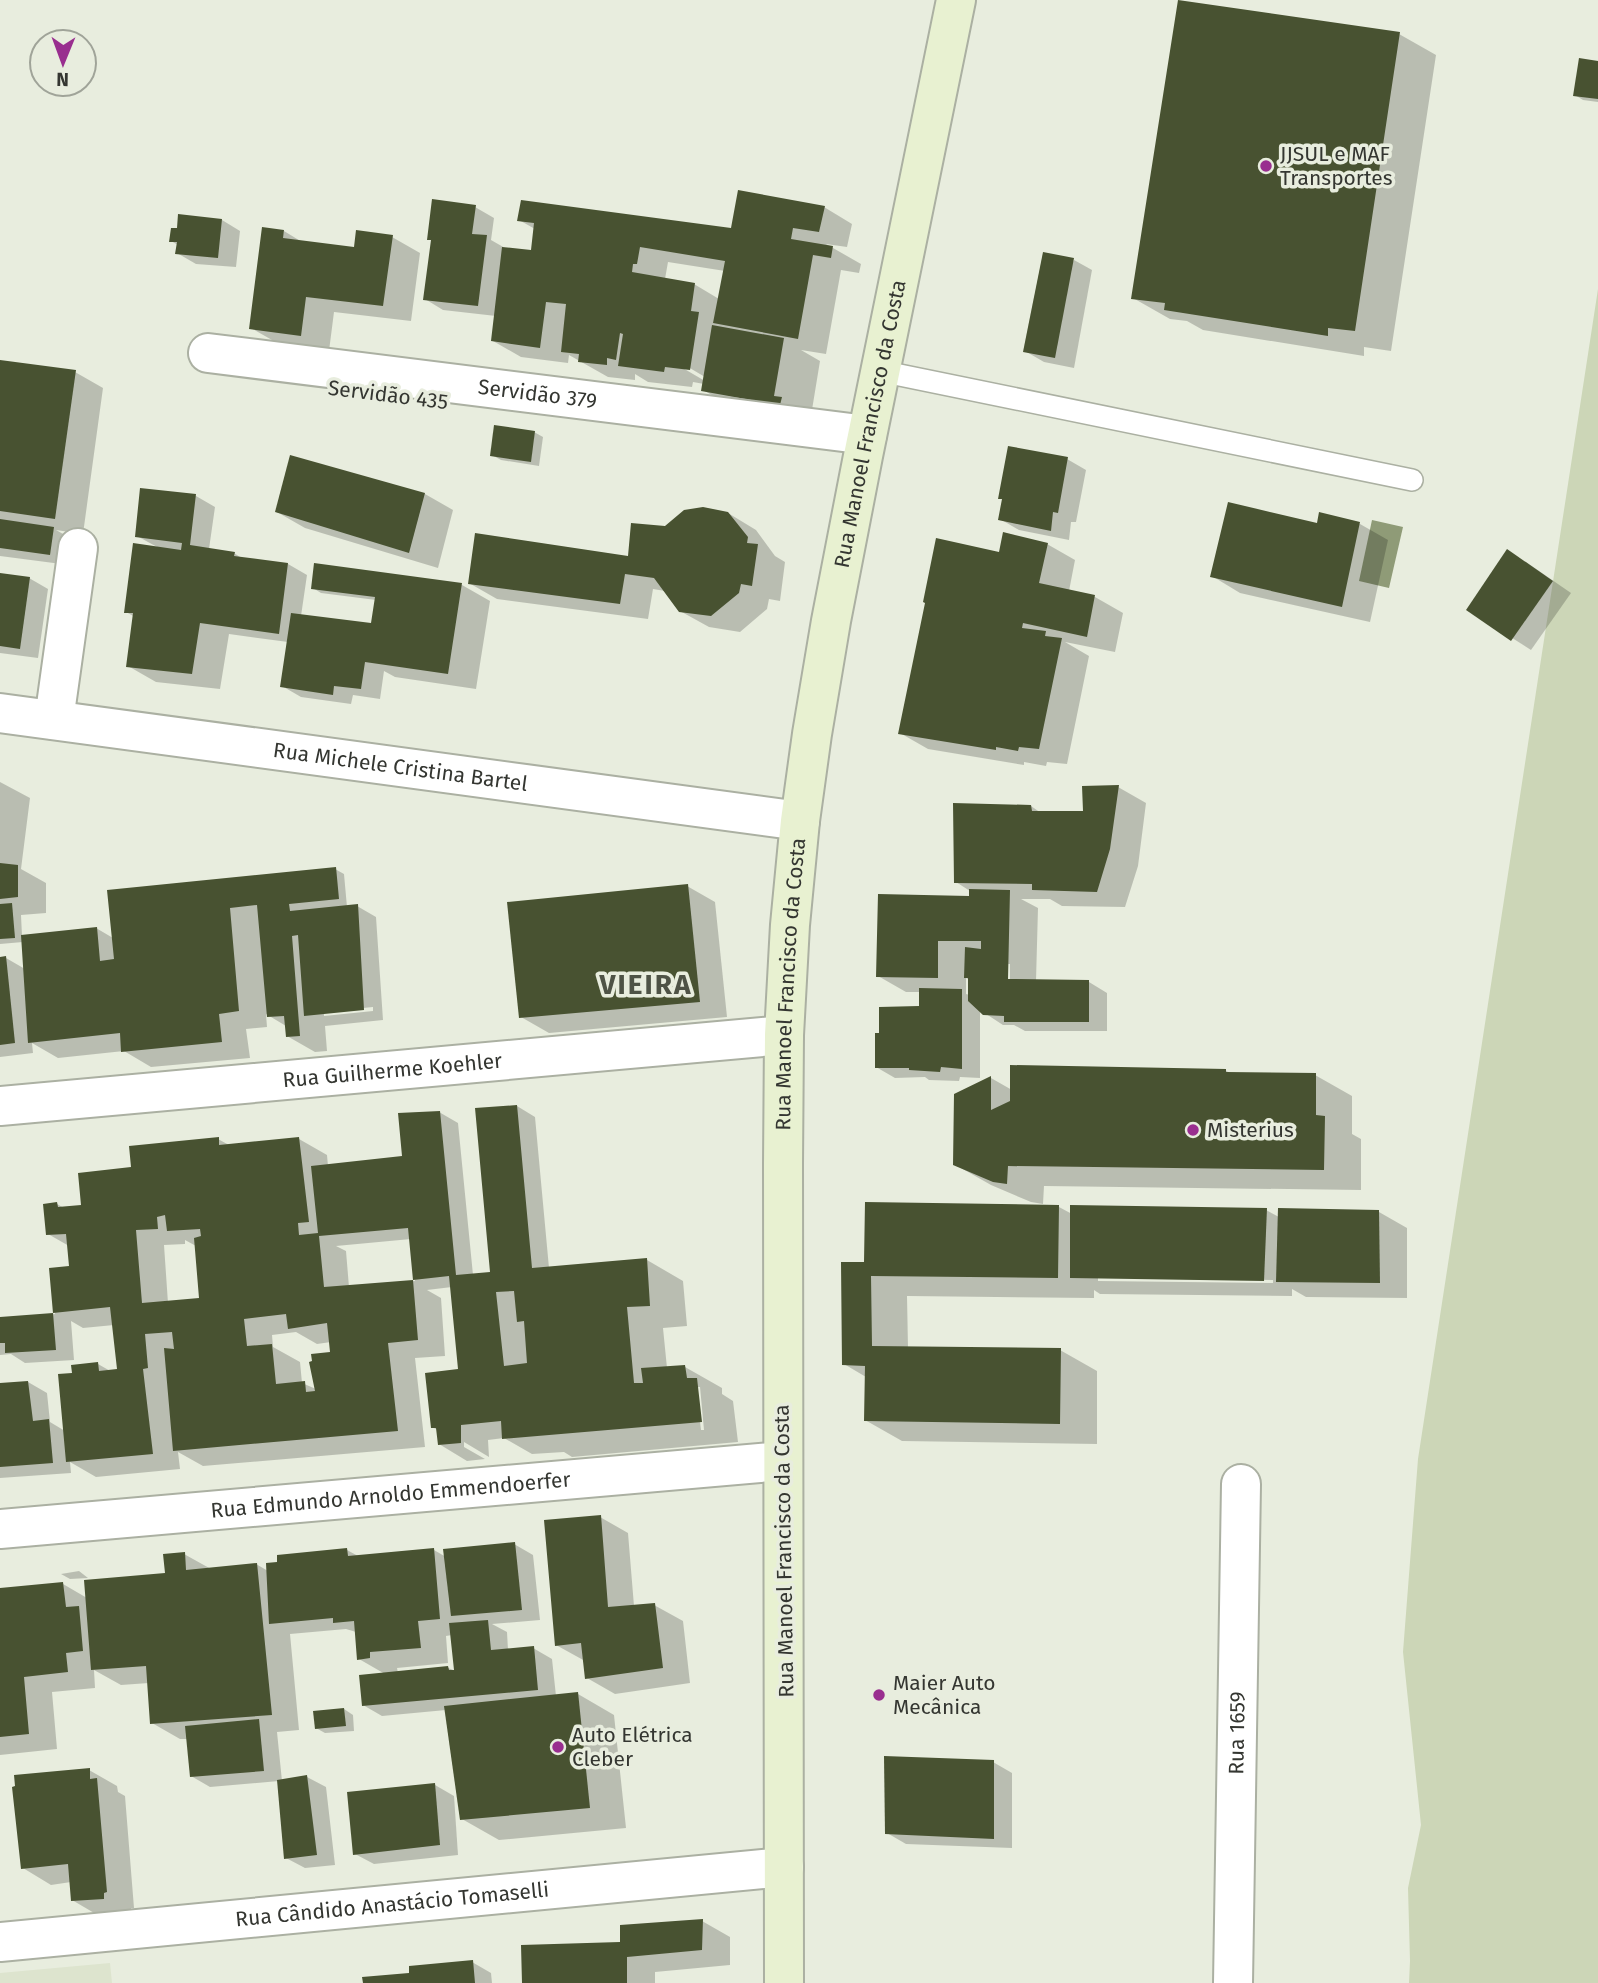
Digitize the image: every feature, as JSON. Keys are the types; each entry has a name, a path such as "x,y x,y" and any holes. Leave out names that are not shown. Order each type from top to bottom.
{"main road":[{"name":"Rua Manoel Francisco da Costa","path":"784,1983 784,1035 790,925 800,821 831,621 956,0"}],"street":[{"name":"Servidão 379","path":"206,362 865,445"},
{"path":"54,720 78,548"},
{"name":"Rua Michele Cristina Bartel","path":"0,713 800,821"},
{"name":"Rua Guilherme Koehler","path":"0,1106 784,1035"},
{"name":"Rua Edmundo Arnoldo Emmendoerfer","path":"0,1530 782,1461"},
{"name":"Rua 1659","path":"1233,1983 1241,1484"},
{"name":"Rua Cândido Anastácio Tomaselli","path":"0,1942 784,1867"}],"lane":[{"path":"880,371 1412,480"}],"shaded area":[{"path":"1598,289 1598,1983 1409,1983 1408,1888 1421,1825 1403,1652 1418,1459"},
{"path":"1372,520 1403,527 1389,588 1359,581"},
{"path":"110,1963 112,1983 0,1983 0,1973"}],"building":[{"name":"JJSUL e MAF Transportes","path":"1178,0 1400,32 1355,331 1328,328 1328,336 1164,310 1165,303 1131,299"},
{"path":"1579,58 1598,61 1598,99 1573,96"},
{"path":"738,190 825,206 819,232 793,228 791,239 833,246 831,258 813,255 798,339 713,323 725,261 640,247 637,264 633,264 632,272 695,283 691,311 699,312 690,370 665,367 664,372 618,366 623,334 620,333 616,360 607,358 607,365 578,362 579,354 561,352 566,304 546,302 540,348 491,341 502,247 531,250 534,223 517,221 521,200 731,228"},
{"path":"432,199 476,205 472,234 487,235 478,306 423,300 431,240 427,240"},
{"path":"178,214 222,219 218,258 175,254 177,242 169,242 171,228 177,228"},
{"path":"262,227 284,230 283,238 354,247 356,230 393,235 383,306 306,297 301,336 249,329"},
{"path":"1043,252 1074,258 1055,358 1023,352"},
{"path":"712,325 784,338 774,396 782,397 780,405 701,391"},
{"path":"0,360 76,370 55,519 0,511"},
{"path":"494,425 535,431 531,462 490,456"},
{"path":"1008,446 1068,457 1058,513 1053,512 1051,531 998,520 1002,499 998,499"},
{"path":"290,455 425,493 409,553 275,512"},
{"path":"140,488 196,494 190,545 235,552 234,556 288,563 279,634 200,623 192,674 126,667 133,613 124,613 133,543 181,550 182,543 135,537"},
{"path":"1228,502 1317,523 1319,512 1360,522 1342,607 1210,577"},
{"path":"703,507 728,512 748,537 747,543 758,544 752,586 741,584 739,593 711,616 679,612 654,578 625,574 620,604 468,584 475,533 628,556 631,523 665,526 684,510"},
{"path":"0,519 54,527 50,555 0,548"},
{"path":"1003,532 1048,543 1039,583 1095,595 1087,637 1023,623 1022,628 1046,631 1045,636 1062,638 1039,749 1019,747 1018,751 996,747 996,750 898,734 936,538 999,552"},
{"path":"1507,549 1553,581 1511,641 1466,610"},
{"path":"314,563 462,583 448,674 365,662 361,689 334,686 333,695 280,687 291,613 371,623 375,597 311,589"},
{"path":"0,573 30,577 20,649 0,646"},
{"path":"1119,785 1110,849 1097,892 1032,890 1032,884 954,883 953,803 1031,805 1032,811 1083,811 1082,786"},
{"path":"0,863 18,865 18,897 0,899"},
{"path":"336,867 339,899 289,904 290,911 358,904 364,1010 304,1016 298,935 292,936 300,1036 286,1037 284,1016 267,1017 257,905 230,908 239,1011 219,1014 222,1042 121,1052 120,1033 28,1043 21,935 97,927 100,961 114,959 107,890"},
{"path":"688,884 700,1002 519,1018 507,902"},
{"path":"969,889 1010,890 1008,979 1089,980 1089,1022 1004,1022 1004,1016 983,1015 968,1001 968,978 964,978 965,947 981,949 981,941 938,941 938,978 876,977 878,894 969,896"},
{"path":"12,903 15,938 0,939 0,904"},
{"path":"6,956 15,1043 0,1045 0,957"},
{"path":"919,988 962,989 962,1069 941,1067 940,1072 875,1068 875,1033 879,1033 879,1007 919,1006"},
{"path":"1010,1065 1316,1073 1316,1115 1325,1116 1324,1170 1008,1166 1007,1184 993,1182 953,1165 954,1094 991,1076 991,1110 1010,1101"},
{"path":"517,1105 532,1268 647,1258 650,1306 627,1307 634,1383 643,1383 641,1368 685,1365 687,1378 697,1378 702,1422 502,1439 501,1421 461,1425 461,1443 438,1445 436,1428 431,1428 425,1373 458,1369 449,1276 413,1280 418,1340 388,1343 398,1431 173,1451 164,1348 174,1349 172,1332 145,1334 148,1368 143,1369 153,1454 66,1462 58,1374 72,1373 71,1365 98,1362 99,1371 117,1369 110,1307 53,1313 49,1268 69,1266 66,1234 46,1235 43,1204 57,1202 58,1207 81,1205 78,1173 131,1167 129,1146 219,1137 219,1145 299,1137 309,1222 298,1223 299,1235 318,1233 311,1166 402,1156 398,1113 440,1111 456,1275 490,1272 475,1108","holes":["165,1215 167,1231 200,1229 201,1236 194,1238 199,1298 142,1303 136,1230 158,1229 157,1217","408,1228 413,1280 324,1287 319,1236","514,1291 517,1322 524,1321 527,1363 504,1366 496,1292","286,1314 288,1329 327,1323 330,1352 311,1354 312,1361 309,1362 315,1391 306,1392 305,1381 276,1384 272,1344 247,1346 244,1319"]},
{"path":"865,1202 1059,1205 1058,1278 871,1276 872,1346 1061,1348 1060,1424 864,1421 865,1366 842,1365 841,1262 864,1262"},
{"path":"1070,1205 1267,1208 1264,1281 1070,1278"},
{"path":"1278,1208 1379,1210 1380,1283 1276,1282"},
{"path":"53,1313 56,1350 5,1353 5,1343 0,1343 0,1317"},
{"path":"28,1381 33,1421 49,1419 53,1463 0,1467 0,1383"},
{"path":"601,1515 608,1607 655,1603 663,1668 585,1679 581,1643 555,1646 544,1520"},
{"path":"515,1542 522,1610 451,1616 443,1549"},
{"path":"347,1548 348,1556 434,1548 440,1619 418,1621 421,1648 370,1652 370,1658 357,1660 354,1621 333,1623 333,1618 269,1624 266,1563 277,1562 277,1555"},
{"path":"185,1552 186,1570 257,1563 272,1715 150,1724 146,1666 91,1670 84,1580 165,1573 163,1554"},
{"path":"63,1582 66,1607 79,1606 83,1651 66,1653 68,1672 24,1677 29,1734 0,1737 0,1588"},
{"path":"488,1620 491,1650 534,1646 538,1690 362,1706 359,1675 448,1666 449,1670 454,1670 449,1623"},
{"path":"578,1692 590,1808 460,1820 444,1706"},
{"path":"344,1708 346,1726 315,1729 313,1711"},
{"path":"259,1719 264,1771 190,1777 185,1726"},
{"path":"884,1756 994,1760 994,1839 885,1834"},
{"path":"90,1768 90,1779 97,1778 107,1892 104,1893 104,1899 71,1901 68,1864 21,1869 12,1787 15,1786 14,1775"},
{"path":"307,1775 317,1855 284,1859 277,1780"},
{"path":"435,1783 440,1845 353,1855 347,1792"},
{"path":"703,1919 702,1950 627,1957 627,1983 522,1983 521,1945 620,1942 620,1925"},
{"path":"473,1960 475,1983 363,1983 362,1977 409,1973 409,1966"}],"place":[{"name":"JJSUL e MAF Transportes","path":"1266,166"},
{"name":"Misterius","path":"1193,1130"},
{"name":"Maier Auto Mecânica","path":"879,1695"},
{"name":"Auto Elétrica Cleber","path":"558,1747"}],"district":[{"name":"VIEIRA","path":"646,984"}]}
